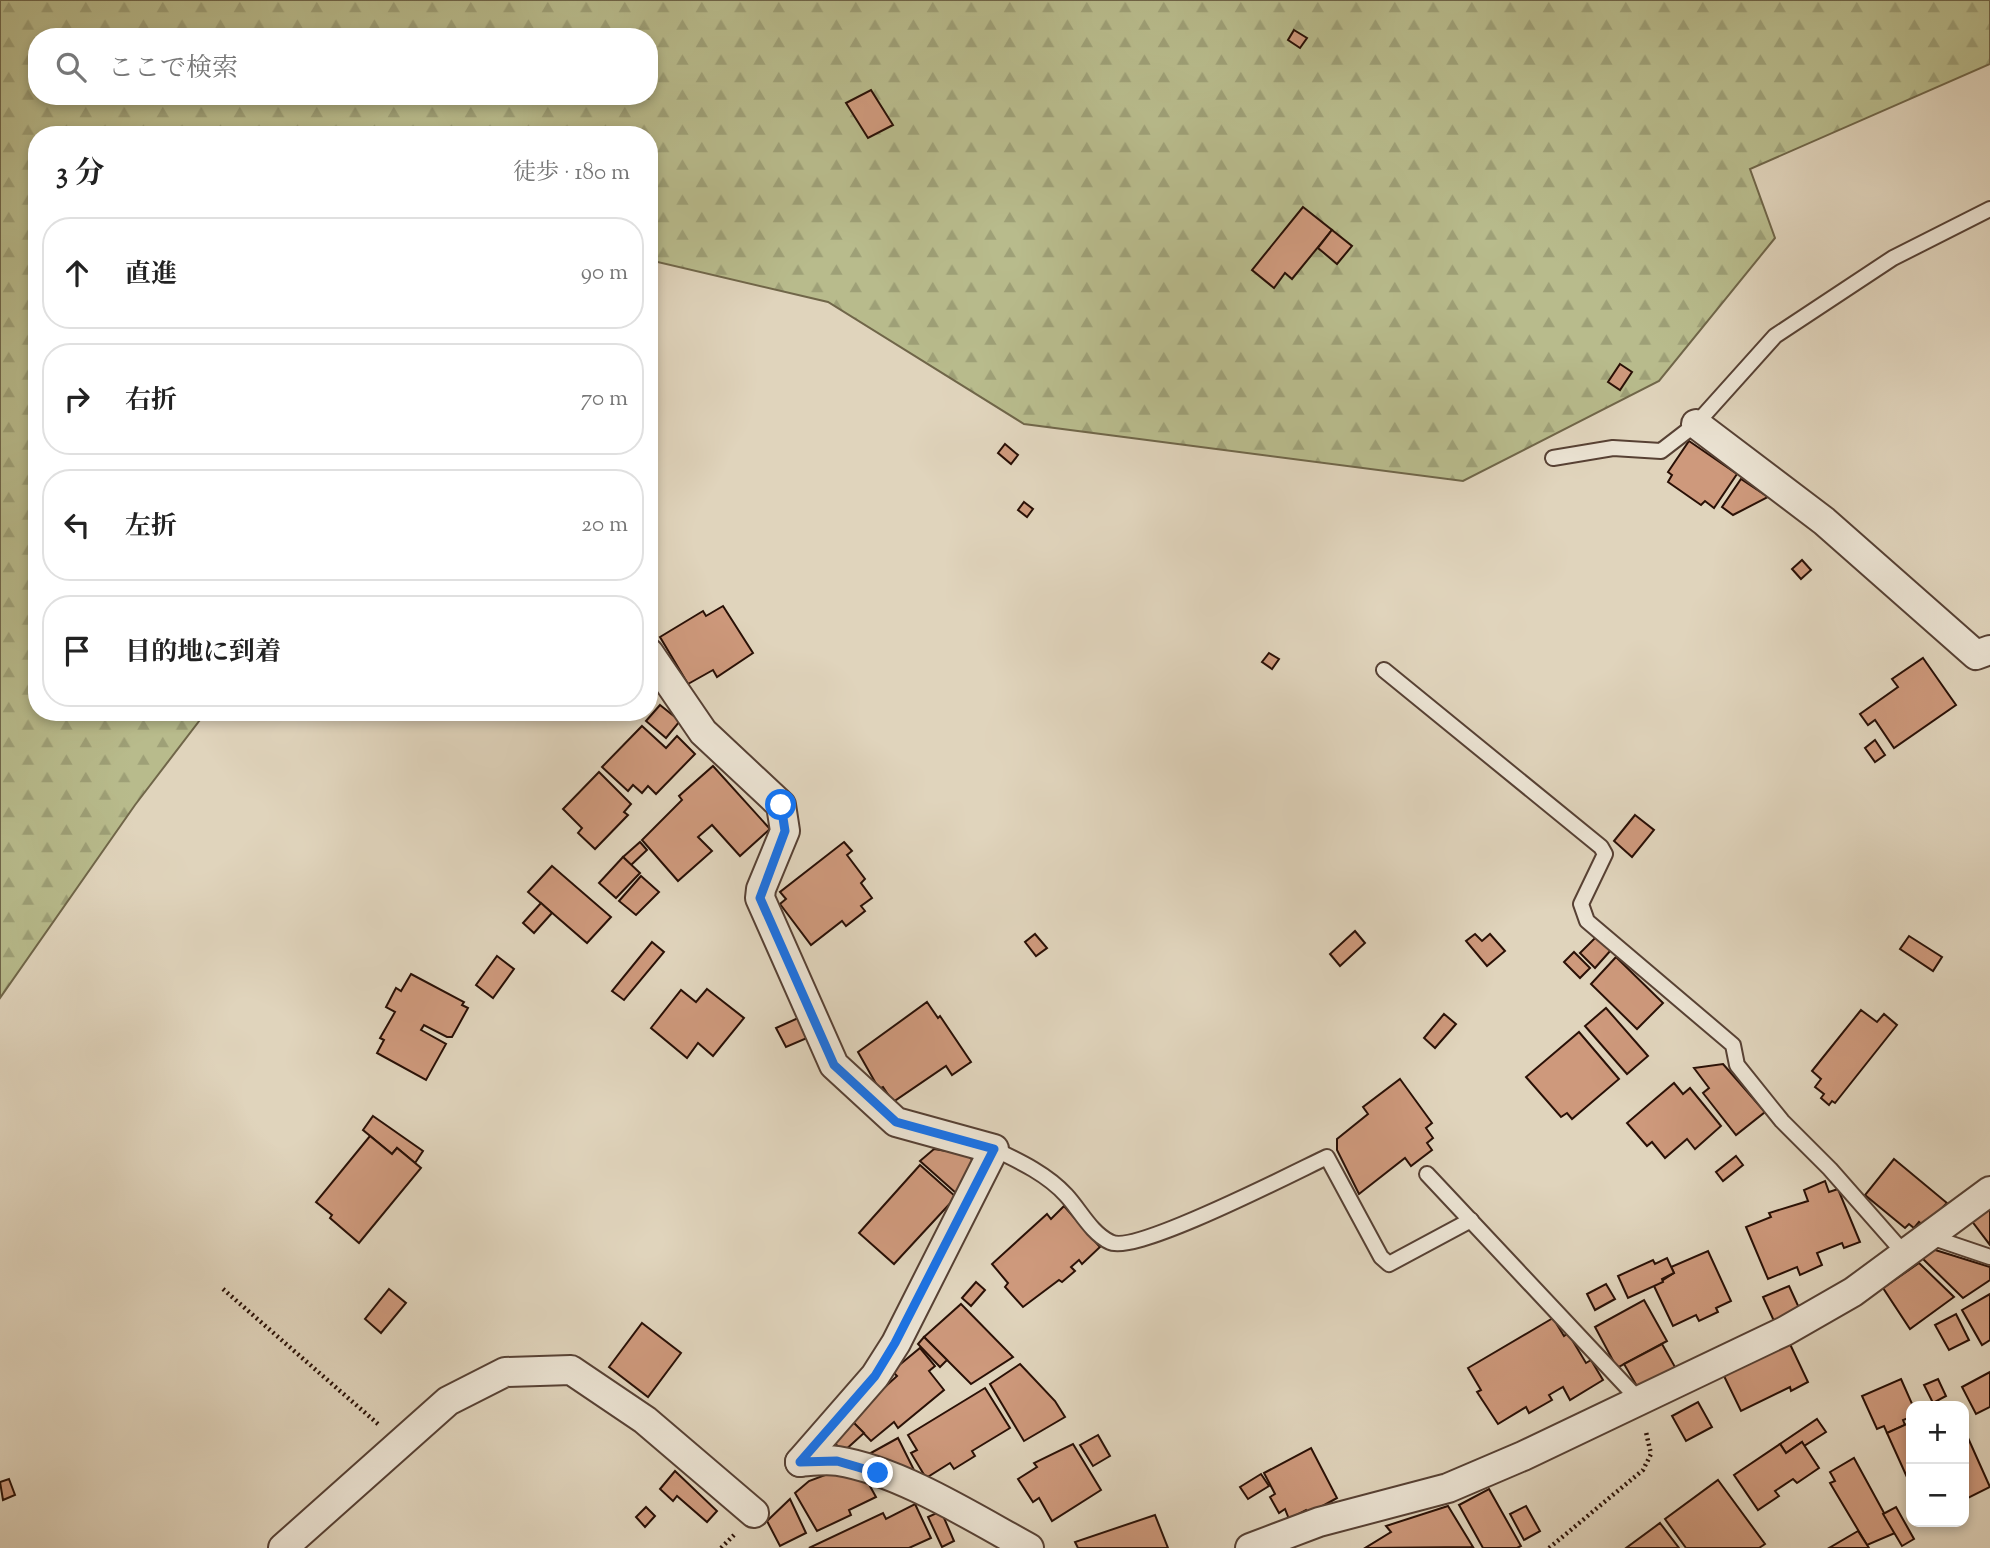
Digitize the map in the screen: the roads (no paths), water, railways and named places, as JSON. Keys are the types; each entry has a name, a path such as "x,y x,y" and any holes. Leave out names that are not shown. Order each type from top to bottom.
{"street":[{"path":"1696,424 1824,522 1976,655 1990,650"},
{"path":"658,666 704,732 781,805 785,831 760,898 834,1065 896,1122 994,1149 889,1354 875,1376 800,1462 837,1461 878,1473 951,1505 1029,1548"},
{"path":"1250,1548 1320,1522 1448,1488 1640,1401 1785,1331 1853,1292 1990,1191"},
{"path":"283,1548 448,1401 505,1372 571,1370 645,1420 754,1514"}],"lane":[{"path":"1553,458 1613,448 1661,451 1696,424 1775,336 1893,258 1990,209"},
{"path":"1384,670 1601,846 1605,854 1581,904 1587,921 1734,1045 1737,1065 1774,1111 1904,1253"},
{"path":"994,1149 1030,1167 1065,1192 1100,1235 1112,1244 1129,1243 1203,1216 1327,1157 1381,1258 1389,1264 1471,1220"},
{"path":"1427,1174 1640,1401"},
{"path":"1928,1237 1990,1257"}]}
